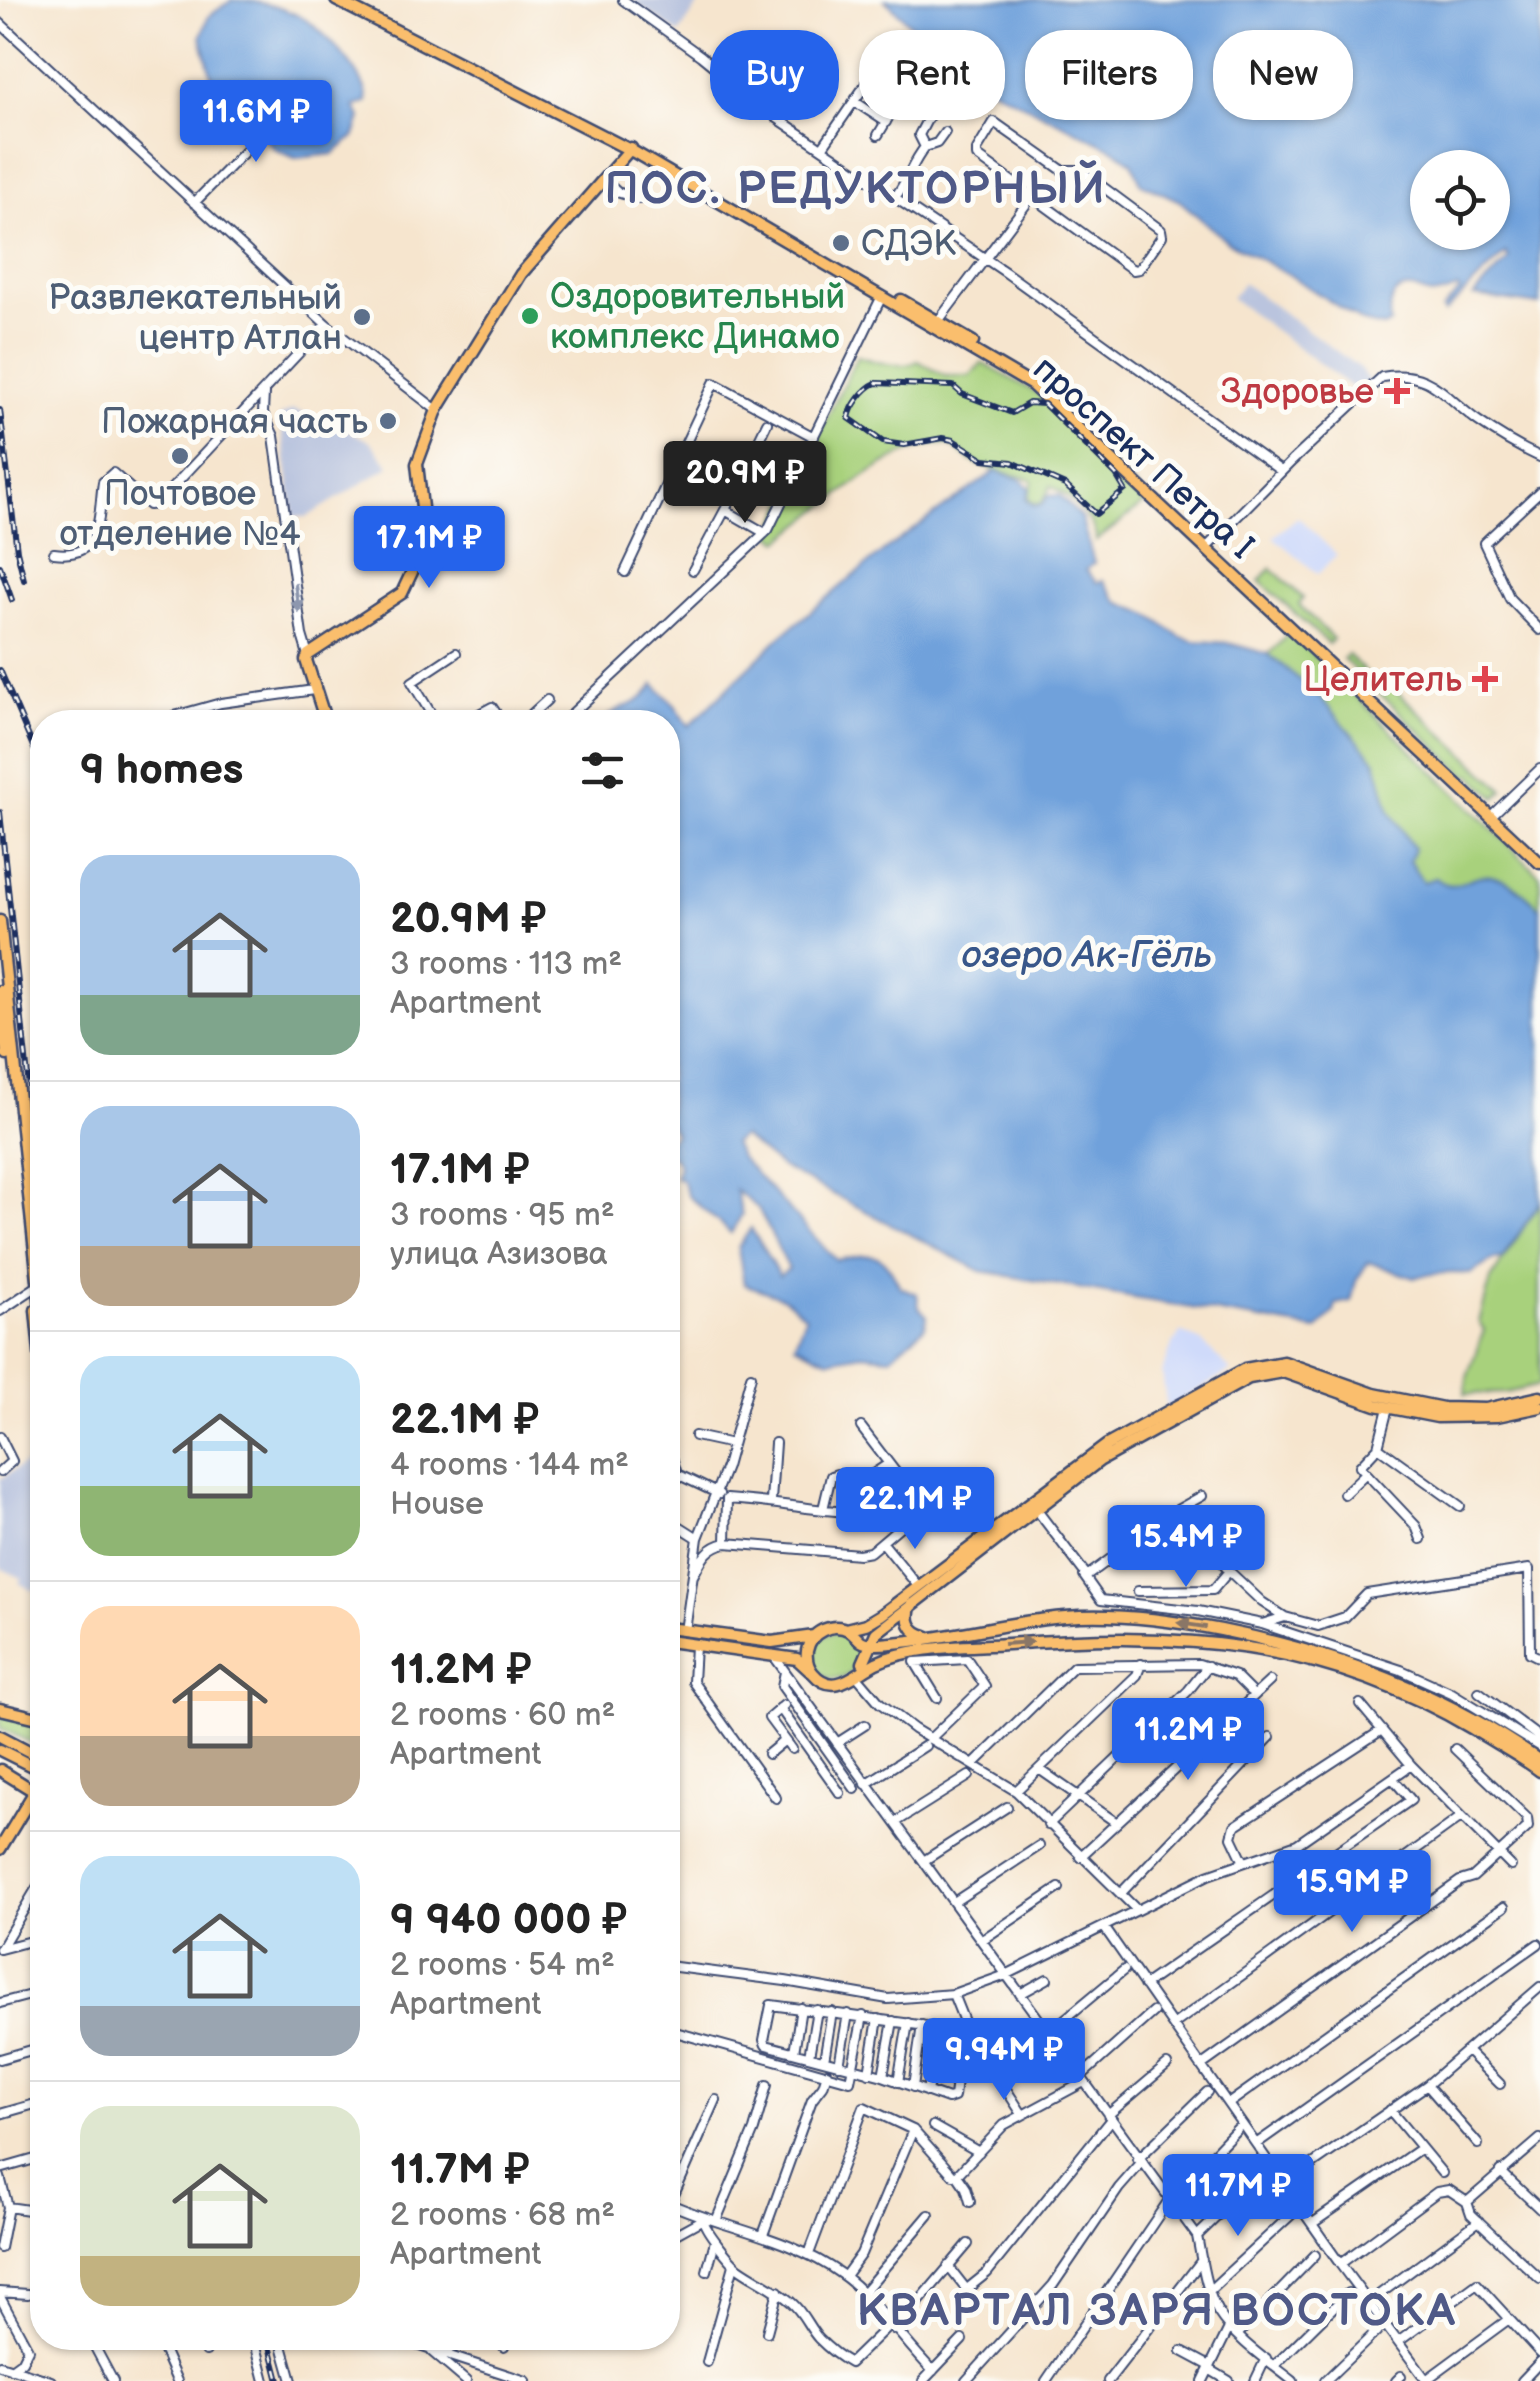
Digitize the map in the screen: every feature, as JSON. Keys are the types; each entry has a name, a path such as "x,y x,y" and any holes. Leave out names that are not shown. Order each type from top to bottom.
{"main road":[{"name":"проспект Петра I","path":"336,0 634,148 936,324 1044,394 1540,856"},
{"name":"проспект Петра I","path":"346,0 634,148 1053,395 1494,814 1540,864"},
{"path":"322,710 305,666 308,655 402,593 426,542 417,464 438,412 521,274 634,148"},
{"path":"323,710 311,658 404,596 428,546 420,468 438,412"},
{"path":"0,920 30,1225"},
{"path":"0,991 30,1237"},
{"path":"680,1630 772,1642 815,1636 831,1627 846,1629 874,1620 921,1590 1033,1504 1120,1447 1249,1378 1283,1372 1316,1377 1444,1408 1486,1409 1540,1397"},
{"path":"1316,1377 1388,1408 1436,1417 1511,1415 1540,1408"},
{"path":"856,1675 863,1663 865,1642 910,1605 921,1590"},
{"path":"910,1605 912,1628 932,1637"},
{"path":"846,1629 865,1642 1094,1616 1155,1619 1237,1634 1323,1654 1410,1686 1465,1714 1540,1761"},
{"path":"814,1674 807,1655 815,1636"},
{"path":"680,1643 798,1659 823,1681 836,1684 898,1656 1012,1644 1106,1638 1245,1646 1336,1666 1425,1701 1540,1771"},
{"path":"0,1709 30,1716"},
{"path":"0,1736 30,1752"},
{"path":"0,1750 30,1765"},
{"path":"0,1770 30,1789"},
{"path":"0,1850 30,1806"}],"street":[{"path":"623,0 822,148 896,196 1281,472"},
{"path":"0,23 326,324 438,412"},
{"path":"822,148 870,78 899,96 878,135"},
{"path":"854,101 886,122"},
{"path":"194,203 250,146 228,106"},
{"path":"925,147 919,134 927,120"},
{"path":"994,122 1062,170 1076,168 1163,232 1136,270 1033,195 977,156 976,150 994,122"},
{"path":"896,196 906,182 910,165 945,132"},
{"path":"605,181 617,192 639,199"},
{"path":"936,324 1033,195"},
{"path":"577,710 765,533 882,296"},
{"path":"54,553 73,553 96,536 102,514 103,482 114,473 153,506 326,324"},
{"path":"1210,544 1382,377 1398,374 1432,382 1475,419 1540,457"},
{"path":"625,572 714,382 814,437"},
{"path":"264,393 263,414 272,428 308,655"},
{"path":"694,570 768,423"},
{"path":"1540,491 1484,543 1510,600 1540,630"},
{"path":"726,510 765,533"},
{"path":"429,710 412,682 456,653"},
{"path":"196,710 314,690"},
{"path":"536,710 548,700"},
{"path":"1494,814 1540,769"},
{"path":"0,1312 30,1290"},
{"path":"685,1631 698,1538 717,1492 751,1376"},
{"path":"1388,1408 1378,1447 1360,1466 1416,1526 1421,1539"},
{"path":"693,1576 707,1552 726,1543 845,1555 870,1552 903,1526 887,1499 903,1484 861,1427"},
{"path":"695,1436 732,1444"},
{"path":"0,1437 12,1462 0,1472"},
{"path":"771,1501 775,1443"},
{"path":"1378,1447 1460,1506"},
{"path":"823,1508 831,1476 867,1478 888,1464"},
{"path":"1344,1494 1366,1473"},
{"path":"680,1474 727,1500 771,1501 848,1513 893,1511"},
{"path":"1086,1575 1202,1496"},
{"path":"726,1543 727,1500"},
{"path":"1033,1504 1101,1600 1198,1611 1262,1624 1401,1670 1452,1693 1540,1746"},
{"path":"1177,1510 1229,1571 1262,1602 1285,1617 1318,1626 1346,1617 1367,1594 1529,1569 1530,1653 1540,1658"},
{"path":"680,1527 698,1538"},
{"path":"883,1543 921,1590"},
{"path":"1138,1591 1212,1590 1229,1571"},
{"path":"1262,1624 1285,1617"},
{"path":"695,1646 693,1682 776,1798"},
{"path":"774,1654 1197,2236 1209,2291 1218,2312 1293,2381"},
{"path":"866,1784 928,1742 986,1686 966,1660 914,1662 937,1698"},
{"path":"974,1764 1074,1666 1174,1662 1208,1666 1235,1676 1250,1691"},
{"path":"1016,1791 1137,1674 1141,1664"},
{"path":"1048,1825 1188,1691 1208,1666"},
{"path":"786,1672 780,1683 855,1790"},
{"path":"856,1675 880,1703 928,1742 974,1764 1016,1791 1137,1910"},
{"path":"1080,1857 1270,1681"},
{"path":"1479,1692 1540,1738"},
{"path":"791,1700 769,1718 792,1749"},
{"path":"1360,1704 1411,1765 1512,1866"},
{"path":"780,1708 840,1793"},
{"path":"828,1752 864,1725"},
{"path":"1244,1860 1232,1831 1382,1730"},
{"path":"1121,1893 1270,1738"},
{"path":"768,1754 784,1740"},
{"path":"1202,2066 1499,1856 1528,1824 1505,1795 1455,1750"},
{"path":"680,1967 785,1980 863,1995 919,1999 954,1994 1006,1975 1244,1860 1297,1844 1411,1765"},
{"path":"1040,1769 1117,1823"},
{"path":"896,1822 969,1776"},
{"path":"1144,1985 1410,1800 1393,1778"},
{"path":"924,1860 1007,1807"},
{"path":"1173,2025 1461,1817"},
{"path":"954,1902 1039,1846"},
{"path":"982,1940 1060,1888"},
{"path":"0,1948 30,1899"},
{"path":"1228,2104 1504,1908"},
{"path":"1104,1928 1427,2381 1509,2318"},
{"path":"0,1948 30,1941"},
{"path":"1256,2144 1538,1944"},
{"path":"1048,2033 1124,1970"},
{"path":"1020,1994 1047,1979"},
{"path":"1284,2184 1427,2084 1539,1990"},
{"path":"954,1994 967,2030 1022,2114"},
{"path":"0,2004 30,1995"},
{"path":"680,2033 850,2081 863,1995"},
{"path":"771,2005 848,2014 951,2032 960,2045 954,2096 948,2099 883,2076 766,2045 764,2040 771,2005"},
{"path":"794,2052 801,2008"},
{"path":"809,2056 817,2010"},
{"path":"824,2060 832,2012"},
{"path":"957,2175 998,2129 1082,2080 1153,2012"},
{"path":"839,2065 848,2014"},
{"path":"869,2073 878,2018"},
{"path":"883,2076 893,2021"},
{"path":"898,2082 908,2023"},
{"path":"913,2087 922,2025"},
{"path":"927,2092 938,2027"},
{"path":"0,2059 30,2051"},
{"path":"1468,2051 1500,2084"},
{"path":"967,2289 987,2273 1109,2117 1167,2065"},
{"path":"763,2234 812,2100 827,2073"},
{"path":"716,2222 754,2130 768,2084"},
{"path":"1427,2084 1478,2144"},
{"path":"966,2381 1052,2285 1140,2161 1208,2092"},
{"path":"680,2178 716,2100"},
{"path":"0,2114 30,2105"},
{"path":"809,2254 864,2107 913,2130 957,2175 970,2202"},
{"path":"1390,2110 1442,2173"},
{"path":"933,2126 979,2152"},
{"path":"845,2276 861,2254 913,2130"},
{"path":"1046,2381 1170,2200 1237,2130"},
{"path":"1467,2202 1540,2139"},
{"path":"1313,2223 1420,2148"},
{"path":"0,2248 8,2207 0,2173 30,2162"},
{"path":"1500,2170 1540,2209"},
{"path":"1197,2236 1261,2174"},
{"path":"1340,2264 1437,2192 1449,2190 1467,2202 1472,2214 1540,2279"},
{"path":"8,2207 30,2210"},
{"path":"680,2209 763,2234 809,2254 845,2276 933,2370"},
{"path":"1209,2291 1292,2214"},
{"path":"862,2294 929,2216"},
{"path":"703,2219 704,2230 734,2265 778,2291 803,2313 816,2336 850,2363 892,2327 968,2244"},
{"path":"680,2232 703,2219"},
{"path":"1369,2302 1479,2221"},
{"path":"708,2272 716,2241"},
{"path":"1238,2334 1314,2255"},
{"path":"1108,2381 1202,2260"},
{"path":"707,2362 734,2265"},
{"path":"948,2266 977,2302"},
{"path":"1398,2342 1477,2284 1540,2353"},
{"path":"767,2332 778,2291"},
{"path":"1274,2366 1348,2293"},
{"path":"11,2369 22,2361 28,2348 0,2294 28,2294"},
{"path":"1203,2381 1230,2326"},
{"path":"1325,2381 1377,2331"},
{"path":"923,2381 962,2340"},
{"path":"96,2350 113,2381"},
{"path":"163,2350 177,2381"},
{"path":"257,2350 264,2381"},
{"path":"283,2350 292,2381"},
{"path":"430,2350 446,2352 526,2381"},
{"path":"430,2350 466,2381"},
{"path":"1182,2351 1229,2381"},
{"path":"1255,2381 1266,2358"},
{"path":"1522,2381 1540,2362"},
{"path":"0,2366 51,2381"}],"shaded area":[{"path":"632,0 702,0 679,34"},
{"path":"1243,283 1358,367 1369,381 1358,392 1231,298"},
{"path":"293,410 325,419 370,441 390,466 307,517 294,517 280,416"},
{"path":"1298,517 1337,555 1318,574 1273,537"},
{"path":"1181,1332 1202,1342 1231,1371 1167,1408 1162,1373"},
{"path":"30,1460 30,1589 19,1583 22,1578 0,1568 0,1479"}],"green space":[{"path":"857,356 896,365 918,361 945,376 970,376 982,363 1039,394 1149,500 1096,541 1092,525 1081,510 1051,486 1042,503 1035,504 1028,498 1033,480 980,465 951,446 930,445 884,464 780,541 771,533"},
{"path":"1271,568 1303,598 1299,605 1333,639 1328,644 1260,581"},
{"path":"1290,632 1540,875 1540,908 1507,882 1472,878 1455,887 1423,882 1409,861 1414,849 1390,812 1376,761 1305,684 1268,655"},
{"path":"1347,654 1385,691 1391,686 1504,790 1496,798 1471,774 1467,776 1343,659"},
{"path":"1540,1202 1540,1385 1506,1393 1465,1394 1484,1330 1479,1322 1491,1279"},
{"path":"835,1633 851,1640 858,1656 851,1672 835,1679 819,1672 812,1656 819,1640"},
{"path":"0,1714 30,1721 30,1742 0,1728"}],"water":[{"path":"232,0 267,4 301,17 332,43 353,68 367,103 355,106 361,118 355,136 333,154 295,158 275,149 212,78 201,36 209,16"},
{"path":"885,0 1540,0 1540,305 1474,296 1509,259 1506,253 1444,313 1442,310 1460,291 1458,288 1435,295 1414,289 1398,291 1389,312 1390,324 1383,327 1362,322 1288,274 1228,242 1180,201 1141,183 1132,162 1115,150 1055,120 1193,120 1193,30 1025,30 1025,105 1005,95 1005,30 916,30"},
{"name":"озеро Ак-Гёль","path":"996,471 1020,479 1030,488 1026,499 1034,506 1042,505 1048,496 1059,495 1081,518 1094,563 1086,570 1097,583 1103,580 1118,602 1148,614 1181,637 1228,643 1268,654 1315,692 1376,761 1390,812 1414,849 1409,861 1423,882 1436,878 1450,885 1491,876 1511,884 1540,908 1540,1202 1502,1259 1470,1274 1441,1273 1414,1278 1368,1262 1356,1281 1351,1301 1336,1304 1334,1312 1317,1330 981,1271 779,1166 742,1136 733,1143 740,1157 836,1260 868,1255 881,1259 900,1287 917,1294 919,1308 927,1316 925,1327 891,1357 862,1354 829,1360 795,1344 805,1316 784,1298 744,1284 738,1248 751,1228 779,1276 789,1269 758,1208 735,1190 742,1214 731,1233 688,1196 680,1179 680,713 689,726 780,637 885,550"},
{"name":"озеро Ак-Гёль","path":"654,684 678,710 618,710 642,698"}],"railway":[{"path":"876,383 953,386 962,394 1012,413 1029,403 1044,404 1116,475 1125,490 1096,514 1065,485 1012,462 984,459 953,440 943,438 904,445 883,442 849,418 859,398 876,383"},
{"path":"0,410 24,580"},
{"path":"0,566 12,600"},
{"path":"0,670 30,739"},
{"path":"0,812 30,1097"},
{"path":"271,2350 279,2381"}],"place":[{"name":"СДЭК","path":"841,243"},
{"name":"Оздоровительный комплекс Динамо","path":"530,316"},
{"name":"Развлекательный центр Атлан","path":"362,317"},
{"name":"Здоровье","path":"1397,391"},
{"name":"Пожарная часть","path":"388,421"},
{"name":"Почтовое отделение №4","path":"180,456"},
{"name":"Целитель","path":"1485,679"}],"district":[{"name":"ПОС. РЕДУКТОРНЫЙ","path":"856,187"},
{"name":"КВАРТАЛ ЗАРЯ ВОСТОКА","path":"1157,2309"}]}
